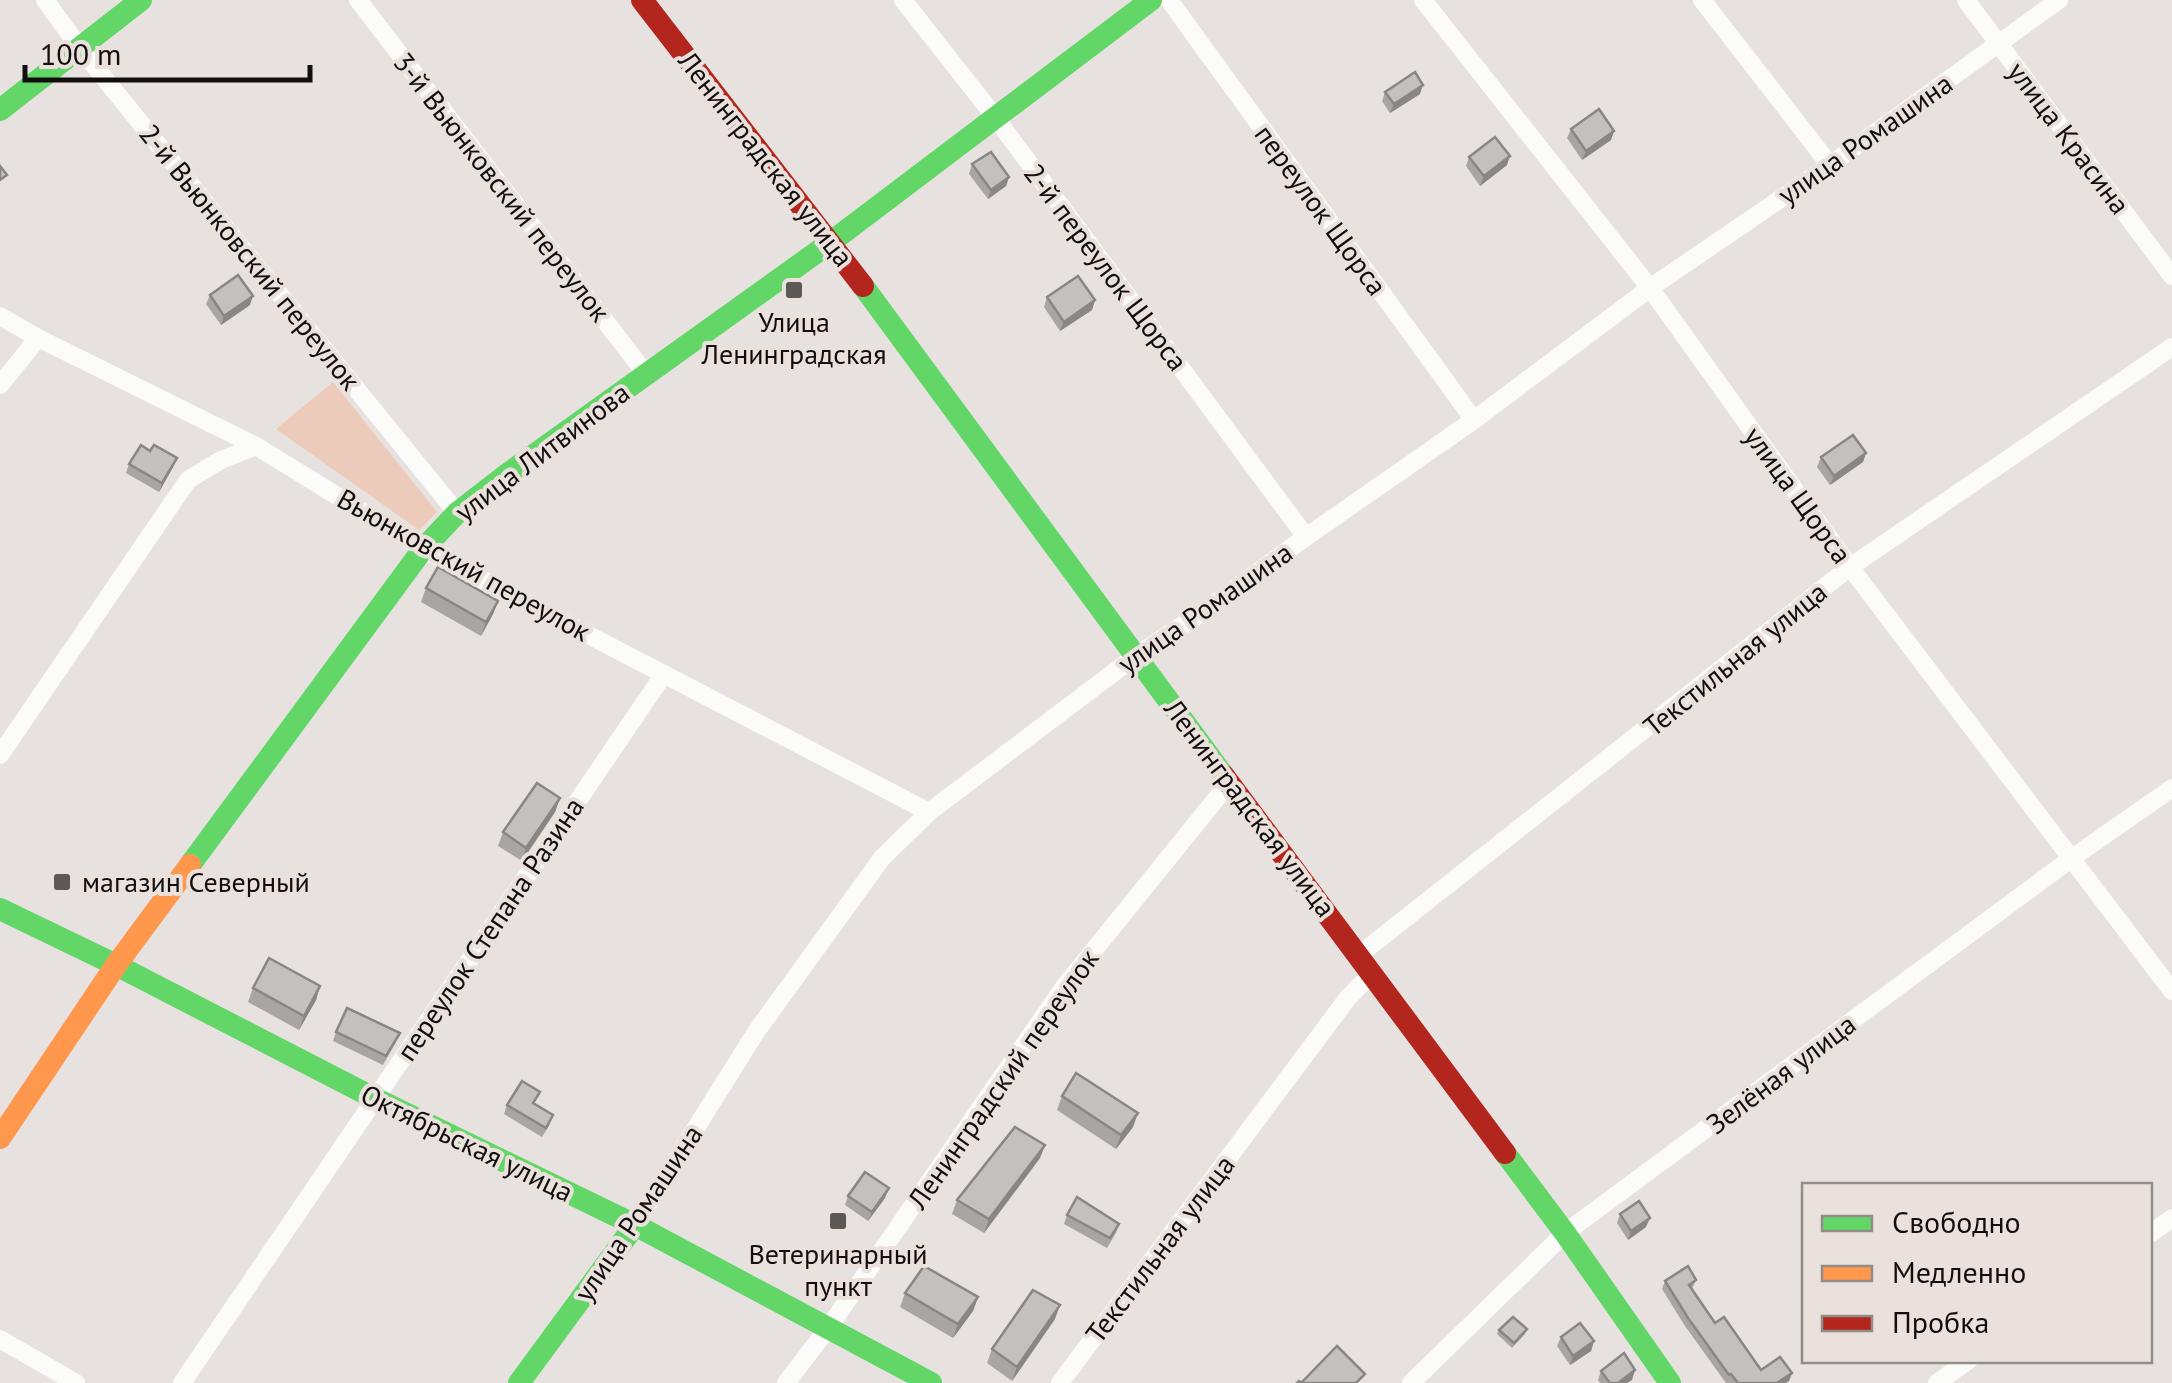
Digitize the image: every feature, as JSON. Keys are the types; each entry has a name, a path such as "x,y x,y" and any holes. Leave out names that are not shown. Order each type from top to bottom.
{"main road":[{"path":"0,110 141,0"},
{"name":"Ленинградская улица","path":"642,0 831,242 1566,1233 1670,1383"},
{"name":"улица Литвинова","path":"0,1138 116,965 423,549 457,513 831,242 1151,0"},
{"name":"Октябрьская улица","path":"0,909 634,1225 931,1383"},
{"name":"улица Ромашина","path":"519,1383 634,1225"}],"street":[{"name":"2-й Вьюнковский переулок","path":"45,0 457,513"},
{"name":"3-й Вьюнковский переулок","path":"358,0 646,374"},
{"name":"2-й переулок Щорса","path":"904,0 1306,537"},
{"name":"переулок Щорса","path":"1168,0 1474,420"},
{"name":"улица Щорса","path":"1423,0 1650,288 1850,568 2172,991"},
{"path":"1702,0 1830,165"},
{"name":"улица Красина","path":"1966,0 2172,276"},
{"name":"улица Ромашина","path":"634,1225 756,1032 882,858 929,812 1137,655 1474,420 1650,288 1830,165 2058,0"},
{"name":"Вьюнковский переулок","path":"0,316 256,446 423,549 929,812"},
{"path":"0,385 38,338"},
{"name":"Текстильная улица","path":"1060,1383 1335,1015 1365,964 1850,568 2172,347"},
{"path":"0,755 188,480 221,460 256,446"},
{"name":"переулок Степана Разина","path":"182,1383 664,674"},
{"name":"Ленинградский переулок","path":"786,1383 829,1327 1064,987 1229,783"},
{"name":"Зелёная улица","path":"1411,1383 1566,1233 2172,788"},
{"path":"0,1338 76,1383"},
{"path":"1937,1383 1965,1363"}],"shaded area":[{"path":"333,382 437,512 419,530 276,429"}],"building":[{"path":"1415,72 1423,85 1394,104 1385,92"},
{"path":"1599,109 1614,131 1586,151 1571,129"},
{"path":"1495,137 1510,156 1484,176 1469,157"},
{"path":"991,152 1009,177 991,190 972,164"},
{"path":"238,275 253,296 224,316 210,295"},
{"path":"1078,276 1095,300 1064,322 1047,297"},
{"path":"1853,435 1866,453 1834,476 1821,457"},
{"path":"141,445 150,451 154,445 177,458 162,483 129,464"},
{"path":"438,567 498,601 486,622 426,588"},
{"path":"537,783 560,798 526,848 503,832"},
{"path":"269,958 320,986 304,1016 253,988"},
{"path":"347,1008 400,1033 386,1056 336,1032"},
{"path":"1076,1073 1138,1113 1121,1135 1062,1096"},
{"path":"522,1081 540,1092 533,1103 553,1115 546,1128 507,1105"},
{"path":"1015,1127 1045,1145 989,1219 957,1200"},
{"path":"865,1172 889,1188 872,1212 848,1196"},
{"path":"1077,1197 1119,1224 1110,1238 1067,1215"},
{"path":"1639,1201 1650,1218 1631,1231 1620,1214"},
{"path":"924,1266 978,1297 958,1324 905,1293"},
{"path":"1688,1266 1696,1280 1689,1285 1715,1323 1724,1317 1761,1370 1780,1357 1792,1373 1777,1383 1738,1383 1729,1375 1665,1281"},
{"path":"1033,1290 1060,1305 1017,1367 992,1349"},
{"path":"1513,1317 1527,1329 1514,1343 1499,1330"},
{"path":"1580,1323 1594,1341 1573,1356 1561,1337"},
{"path":"1337,1346 1365,1374 1356,1383 1301,1383"},
{"path":"1624,1353 1635,1370 1618,1383 1610,1383 1601,1371"}],"traffic: fast":[{"path":"0,110 141,0"},
{"path":"190,865 423,549 457,513 831,242 1151,0"},
{"path":"863,286 1224,776"},
{"path":"0,909 635,1225 931,1383"},
{"path":"1505,1153 1670,1383"},
{"path":"519,1383 635,1225"}],"traffic: slow":[{"path":"0,1138 116,965 190,865"}],"traffic: jam":[{"path":"642,0 863,286"},
{"path":"1224,776 1505,1153"}],"place":[{"name":"Улица Ленинградская","path":"794,290"},
{"name":"магазин Северный","path":"62,882"},
{"name":"Ветеринарный пункт","path":"838,1221"}]}
